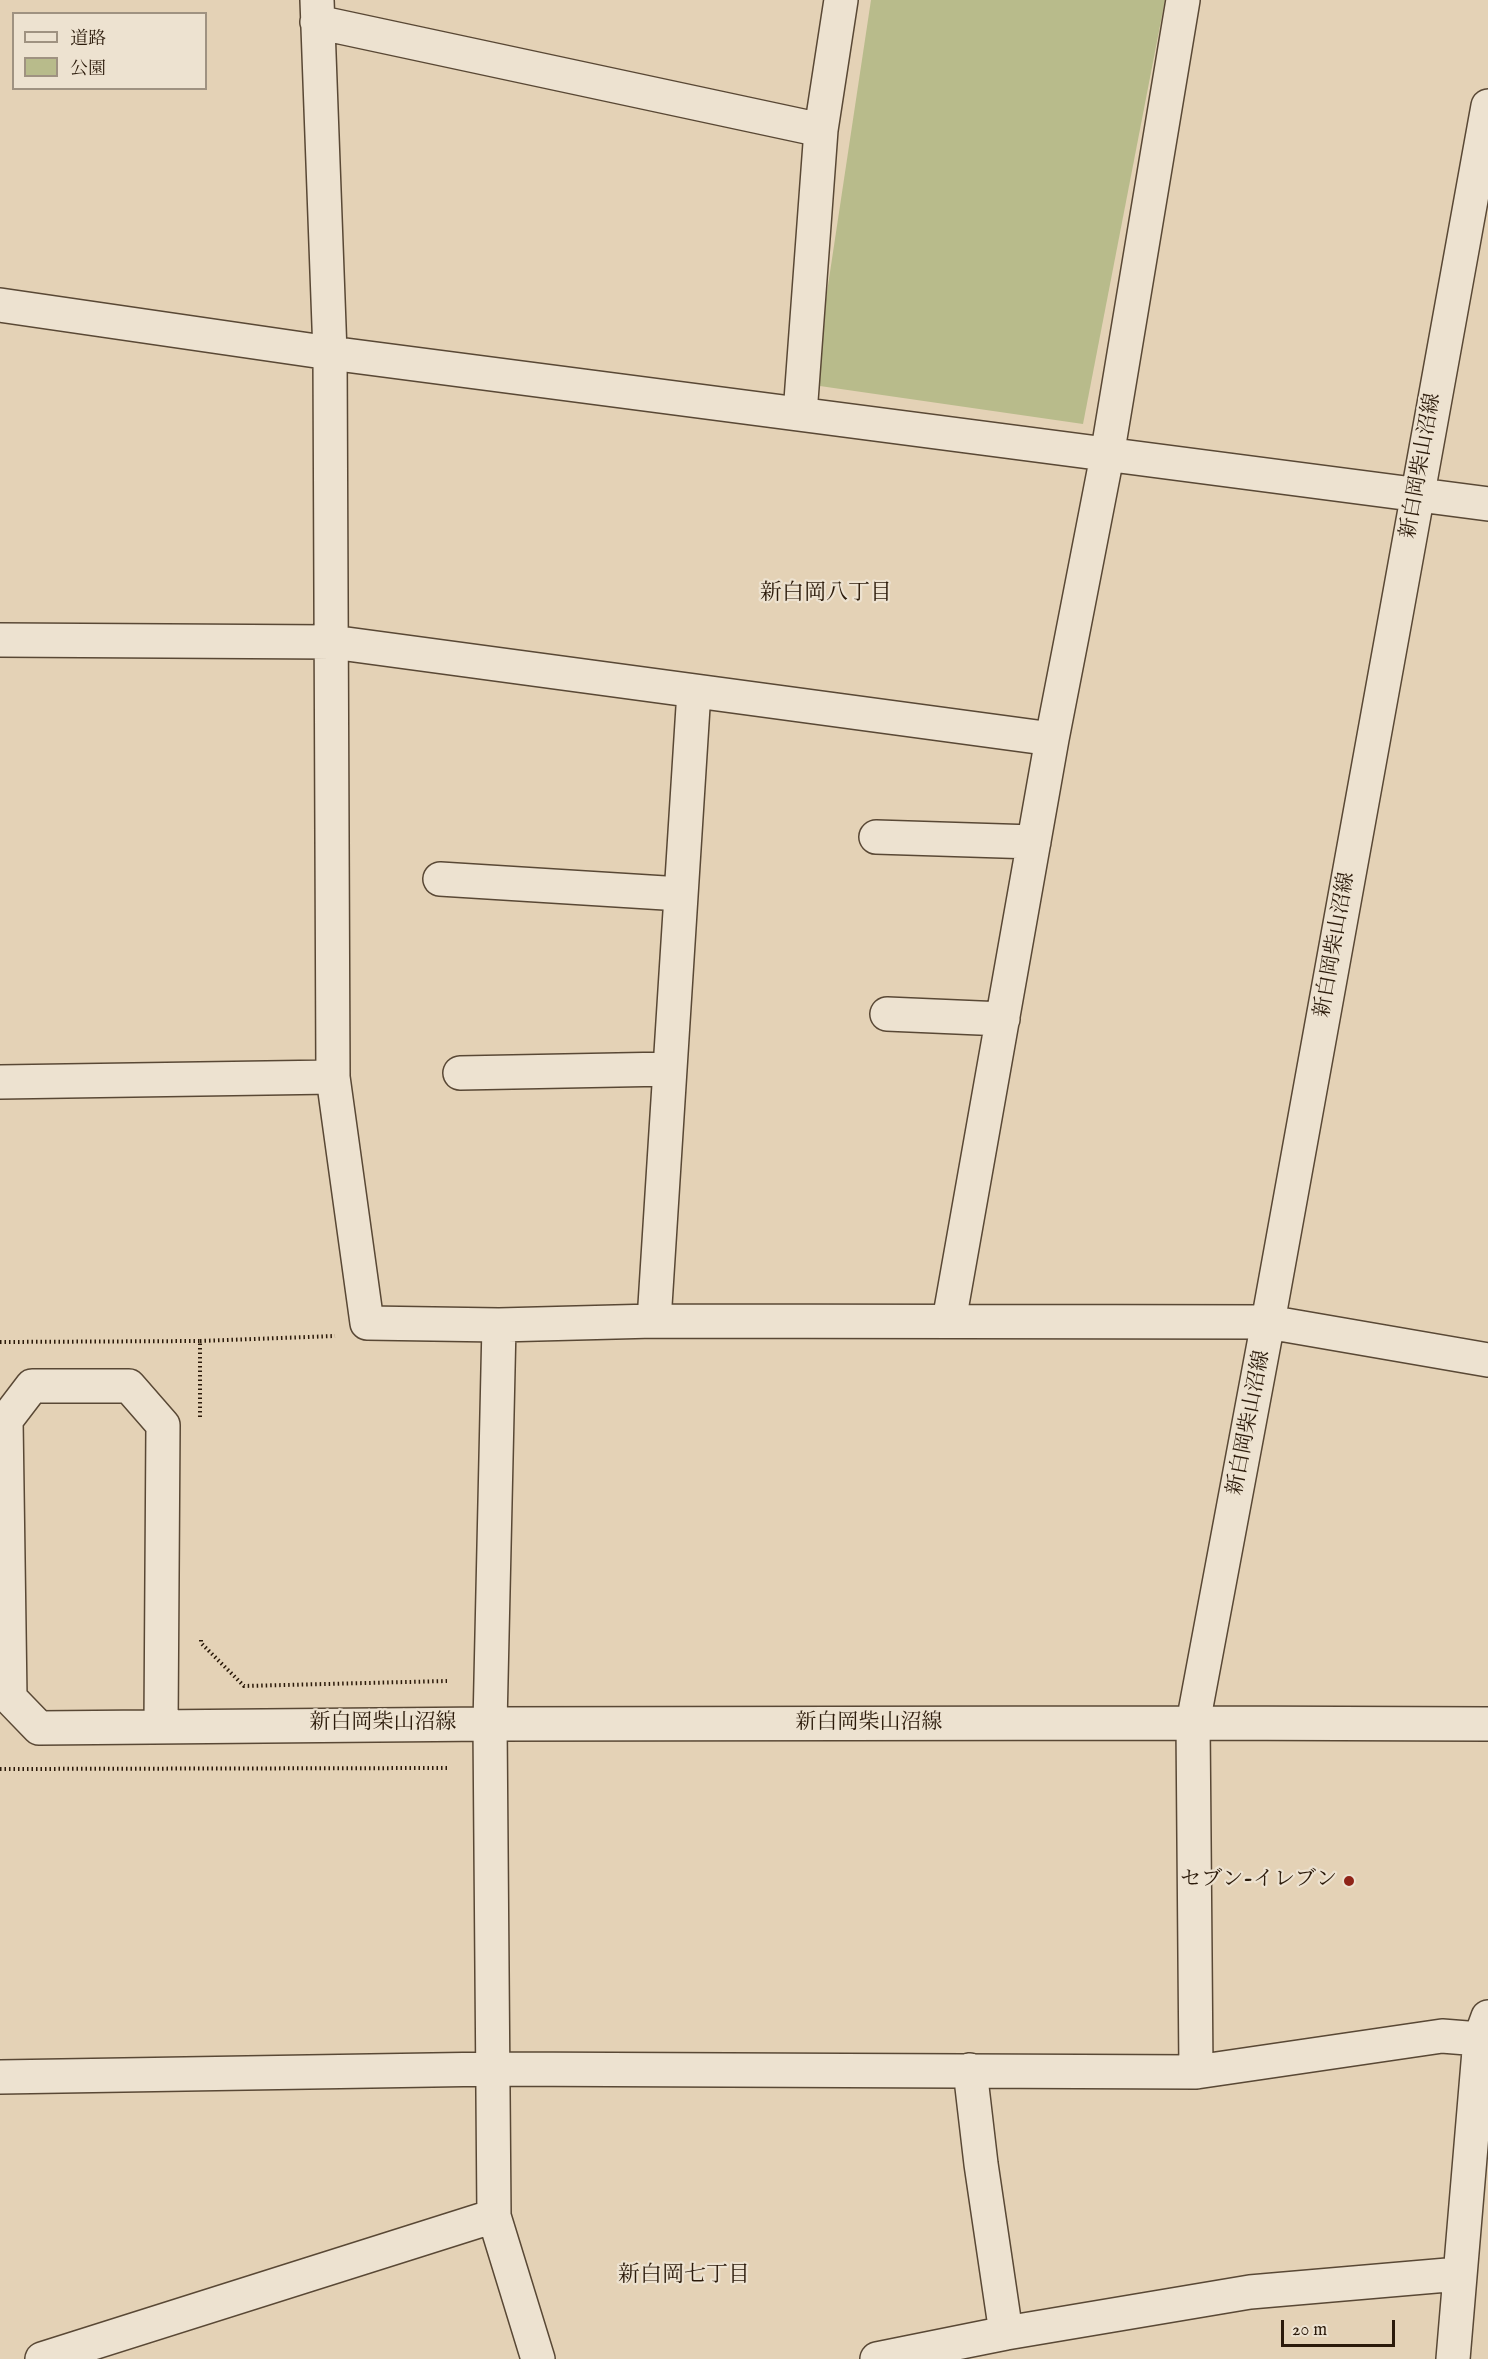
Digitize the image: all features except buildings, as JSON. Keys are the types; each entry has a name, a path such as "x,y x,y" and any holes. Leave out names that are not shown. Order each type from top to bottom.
{"street":[{"path":"800,414 821,130 841,0"},
{"path":"949,1321 1052,739 1107,456 1183,0"},
{"path":"821,130 317,11 330,353 333,1077 367,1323 499,1325 654,1321 1268,1322 1488,1360"},
{"name":"新白岡柴山沼線","path":"161,1725 163,1425 129,1386 32,1386 6,1420 10,1698 39,1728 161,1725 1193,1723 1268,1322 1488,106"},
{"path":"0,305 330,353 1488,504"},
{"path":"0,640 332,642 1052,739"},
{"path":"654,1321 694,691"},
{"path":"876,837 1034,842"},
{"path":"440,879 681,894"},
{"path":"887,1014 1003,1019"},
{"path":"460,1073 670,1069"},
{"path":"0,1082 333,1077"},
{"path":"499,1325 490,1724 494,2216 538,2359"},
{"path":"1196,2072 1193,1723 1488,1724"},
{"path":"0,2077 494,2069 1196,2072 1442,2037 1486,2023 1459,2274 1453,2359"},
{"path":"970,2070 981,2164 1006,2333"},
{"path":"42,2359 494,2216"},
{"path":"877,2359 1006,2333 1250,2292 1459,2274"}],"path":[{"path":"0,1342 200,1341 337,1336 367,1323"},
{"path":"200,1341 201,1423"},
{"path":"201,1631 201,1643 244,1686 447,1681"},
{"path":"0,1769 447,1768"}],"green space":[{"path":"871,0 1165,0 1083,424 813,385"}],"place":[{"name":"セブン-イレブン","path":"1349,1881"}],"district":[{"name":"新白岡八丁目","path":"826,594"},
{"name":"新白岡七丁目","path":"684,2276"}]}
